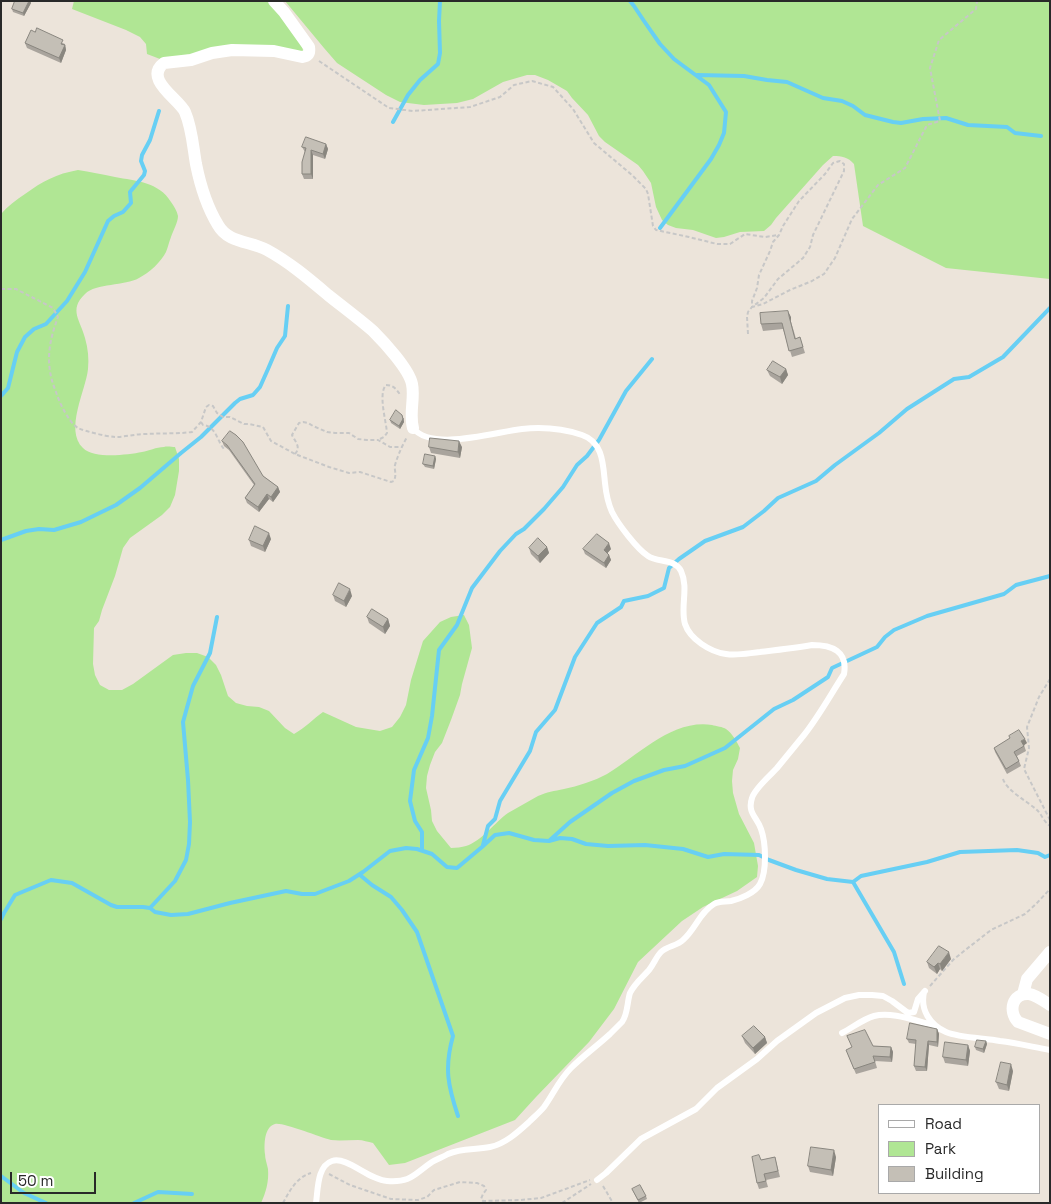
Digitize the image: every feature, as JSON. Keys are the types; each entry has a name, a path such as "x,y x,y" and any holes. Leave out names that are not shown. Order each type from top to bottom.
{"street":[{"path":"274,1 309,47 309,54 302,57 274,51 232,50 212,53 191,60 168,62 162,65 158,72 159,80 162,86 184,110 200,180 209,207 223,232 248,244 260,246 296,268 372,330 404,369 412,384 411,420 413,428"},
{"path":"1023,994 1026,979 1050,952"},
{"path":"1050,1005 1032,994 1018,996 1012,1004 1014,1018 1018,1022 1050,1034"}],"lane":[{"path":"316,1203 322,1170 333,1160 347,1162 369,1176 382,1181 404,1181 410,1179 432,1162 448,1154 459,1150 492,1146 504,1140 517,1133 540,1112 560,1080 623,1020 629,997 636,983 649,970 662,952 682,942 714,904 740,898 760,884 764,865 764,841 759,823 751,810 752,797 806,732 844,674 845,667 844,659 839,652 823,645 724,654 712,650 695,638 686,627 684,620 684,580 681,572 672,563 648,557 640,550 622,526 613,513 608,500 600,450 591,440 583,435 542,428 522,429 460,439 430,438 419,434 413,428"},
{"path":"925,991 923,997 924,1009 929,1019 946,1032 1050,1050"},
{"path":"597,1180 641,1139 696,1109 717,1088 816,1013 845,998 872,994 883,996 908,1013 912,1013 918,999 925,991"},
{"path":"842,1033 873,1016 882,1015 891,1015 935,1025"}],"path":[{"path":"752,307 763,304 824,274 835,258 852,219 878,185 905,168 927,125 940,121 930,68 939,40 976,9 977,1"},
{"path":"309,54 389,108 413,111 470,107 500,97 514,85 532,81 553,87 573,109 594,143 646,189 653,226 656,230 717,244 730,244 745,234 765,237 780,235"},
{"path":"748,334 747,317 752,307 759,275 773,242 780,235 783,226 799,201 833,163 840,161 844,164 844,171 813,235 810,247 803,258 778,279 764,298 752,307"},
{"path":"1,289 16,289 53,308 58,317 51,338 49,368 52,383 58,399 70,420 77,427 87,432 117,437 136,434 192,432 201,422 206,407 209,405 213,406 217,413 223,416 230,417 244,424 263,427 271,441 294,454 349,473 360,472 394,482 396,474 394,468 402,447 413,428"},
{"path":"294,454 298,450 298,445 292,435 299,423 303,422 327,432 349,433 358,439 378,440 384,438 387,433 382,394 386,385 396,388 411,407"},
{"path":"201,422 211,428 224,449"},
{"path":"378,440 390,446 402,447"},
{"path":"1050,679 1039,697 1027,727 1029,748 1024,769 1050,820"},
{"path":"1003,779 1009,789 1038,811 1050,826"},
{"path":"925,991 953,960 964,951 991,930 1025,914 1050,889"},
{"path":"283,1203 299,1179 306,1174 317,1173 322,1170 350,1186 391,1199 418,1200 427,1197 434,1190 460,1182 477,1183 484,1186 486,1190 481,1198 483,1201 541,1198 592,1179 597,1180"},
{"path":"606,1173 600,1181 613,1203"},
{"path":"562,1203 597,1180"}],"green space":[{"path":"74,1 269,1 302,44 303,51 219,50 160,59 147,54 146,44 140,37 72,9"},
{"path":"285,1 1050,1 1050,279 946,268 863,226 854,164 847,158 839,156 833,156 823,165 764,231 740,232 716,238 693,230 676,228 662,220 656,207 651,183 643,171 638,165 599,136 588,115 567,91 548,80 535,75 527,75 503,82 473,99 457,103 424,105 400,102 337,63"},
{"path":"78,170 139,181 154,186 166,195 178,216 166,252 151,270 133,281 90,290 80,300 76,310 88,350 88,369 75,431 83,448 95,454 111,455 128,454 161,447 175,447 179,459 175,495 170,507 130,538 123,548 99,621 94,628 93,664 95,675 100,685 109,690 122,690 173,655 197,653 208,657 216,665 228,696 236,703 259,707 269,711 285,728 294,734 323,712 356,727 380,731 392,727 406,705 411,680 423,641 440,622 451,617 464,615 469,625 472,648 460,695 442,743 435,752 430,765 426,788 432,821 437,831 451,848 472,844 508,813 538,796 580,785 607,774 656,740 683,727 712,725 723,728 732,735 740,748 733,770 733,793 739,814 754,843 758,866 757,877 737,891 703,907 682,921 638,962 614,1009 589,1042 515,1120 405,1163 389,1165 373,1143 360,1140 331,1140 293,1127 275,1124 267,1132 265,1141 268,1178 266,1191 261,1203 1,1203 1,214 15,201 44,182 56,176"}],"building":[{"path":"15,1 29,1 23,13 12,9"},
{"path":"37,28 63,40 61,44 65,45 59,58 25,43 31,30 35,32"},
{"path":"306,137 326,144 323,154 311,150 311,174 302,174 302,162 306,148 302,147"},
{"path":"788,311 795,339 800,337 803,347 789,351 782,323 761,324 760,313"},
{"path":"773,361 786,369 780,377 767,370"},
{"path":"396,410 402,415 403,419 399,426 390,420"},
{"path":"230,431 243,442 263,476 278,487 271,497 267,494 258,507 245,498 255,484 227,445 222,441"},
{"path":"430,438 459,441 458,452 429,447"},
{"path":"425,454 435,456 433,466 423,464"},
{"path":"255,526 269,533 263,546 249,540"},
{"path":"597,534 609,543 604,550 609,555 604,563 583,549"},
{"path":"538,538 547,547 538,556 529,548"},
{"path":"339,583 350,589 344,601 333,595"},
{"path":"372,609 388,619 383,627 367,617"},
{"path":"1019,730 1025,739 1021,741 1024,746 1014,752 1019,761 1006,769 994,748"},
{"path":"939,946 949,952 940,964 938,963 934,967 927,962"},
{"path":"910,1023 937,1029 937,1042 928,1041 925,1067 914,1066 916,1040 907,1039"},
{"path":"754,1026 765,1037 753,1048 742,1036"},
{"path":"865,1030 873,1046 891,1047 890,1057 873,1056 875,1062 854,1069 846,1050 852,1047 847,1036"},
{"path":"977,1040 986,1041 983,1049 975,1047"},
{"path":"945,1042 968,1045 966,1060 943,1057"},
{"path":"1001,1062 1011,1064 1007,1085 996,1082"},
{"path":"811,1147 834,1150 831,1170 808,1166"},
{"path":"759,1155 761,1160 775,1157 778,1171 764,1174 766,1181 757,1183 752,1157"},
{"path":"640,1185 646,1196 638,1200 632,1189"}],"waterway":[{"path":"393,122 408,95 420,80 438,64 440,53 440,1"},
{"path":"630,1 660,44 674,59 709,85 726,112 724,133 719,145 711,159 660,228"},
{"path":"697,75 744,76 787,82 823,98 842,101 865,115 893,122 901,123 923,119 946,118 968,125 1007,127 1015,133 1041,136"},
{"path":"1,396 8,388 17,352 25,337 34,329 46,324 67,301 85,272 108,221 123,212 131,203 130,192 144,175 145,171 141,161 142,155 150,140 159,111"},
{"path":"1,540 26,531 39,529 54,530 81,522 116,505 140,488 201,437 235,403 240,399 253,395 260,387 277,348 285,336 288,306"},
{"path":"483,845 488,826 495,819 500,801 530,751 536,732 555,710 575,657 597,623 621,607 624,601 648,596 664,588 669,568 705,541 743,527 778,498 816,481 907,409 954,379 969,377 1003,357 1050,308"},
{"path":"422,850 422,832 415,821 410,801 414,770 428,738 439,650 457,625 472,588 500,551 544,509 563,487 577,465 587,456 599,440 626,391 652,359"},
{"path":"550,840 570,822 612,793 634,781 664,770 685,766 725,748 774,709 793,700 828,677 832,668 877,647 894,630 927,616 1004,594 1016,585 1050,576"},
{"path":"150,908 175,881 186,860 190,822 183,722 193,686 210,653 217,617"},
{"path":"1,919 15,895 51,880 72,883 117,907 150,908 155,912 171,915 188,914 286,891 315,894 349,881 390,851 406,848 432,854 447,867 457,868 495,835 509,833 534,840 549,841 560,838 572,839 586,844 608,846 645,845 683,849 708,857 724,854 759,855 796,870 827,879 853,882 861,876 927,862 960,852 1017,850 1038,853 1045,857 1050,855"},
{"path":"360,875 391,897 417,932 453,1036 450,1047 448,1077 458,1116"},
{"path":"853,882 894,952 904,984"},
{"path":"1,1176 24,1193 46,1203"},
{"path":"134,1203 158,1192 192,1194"}]}
